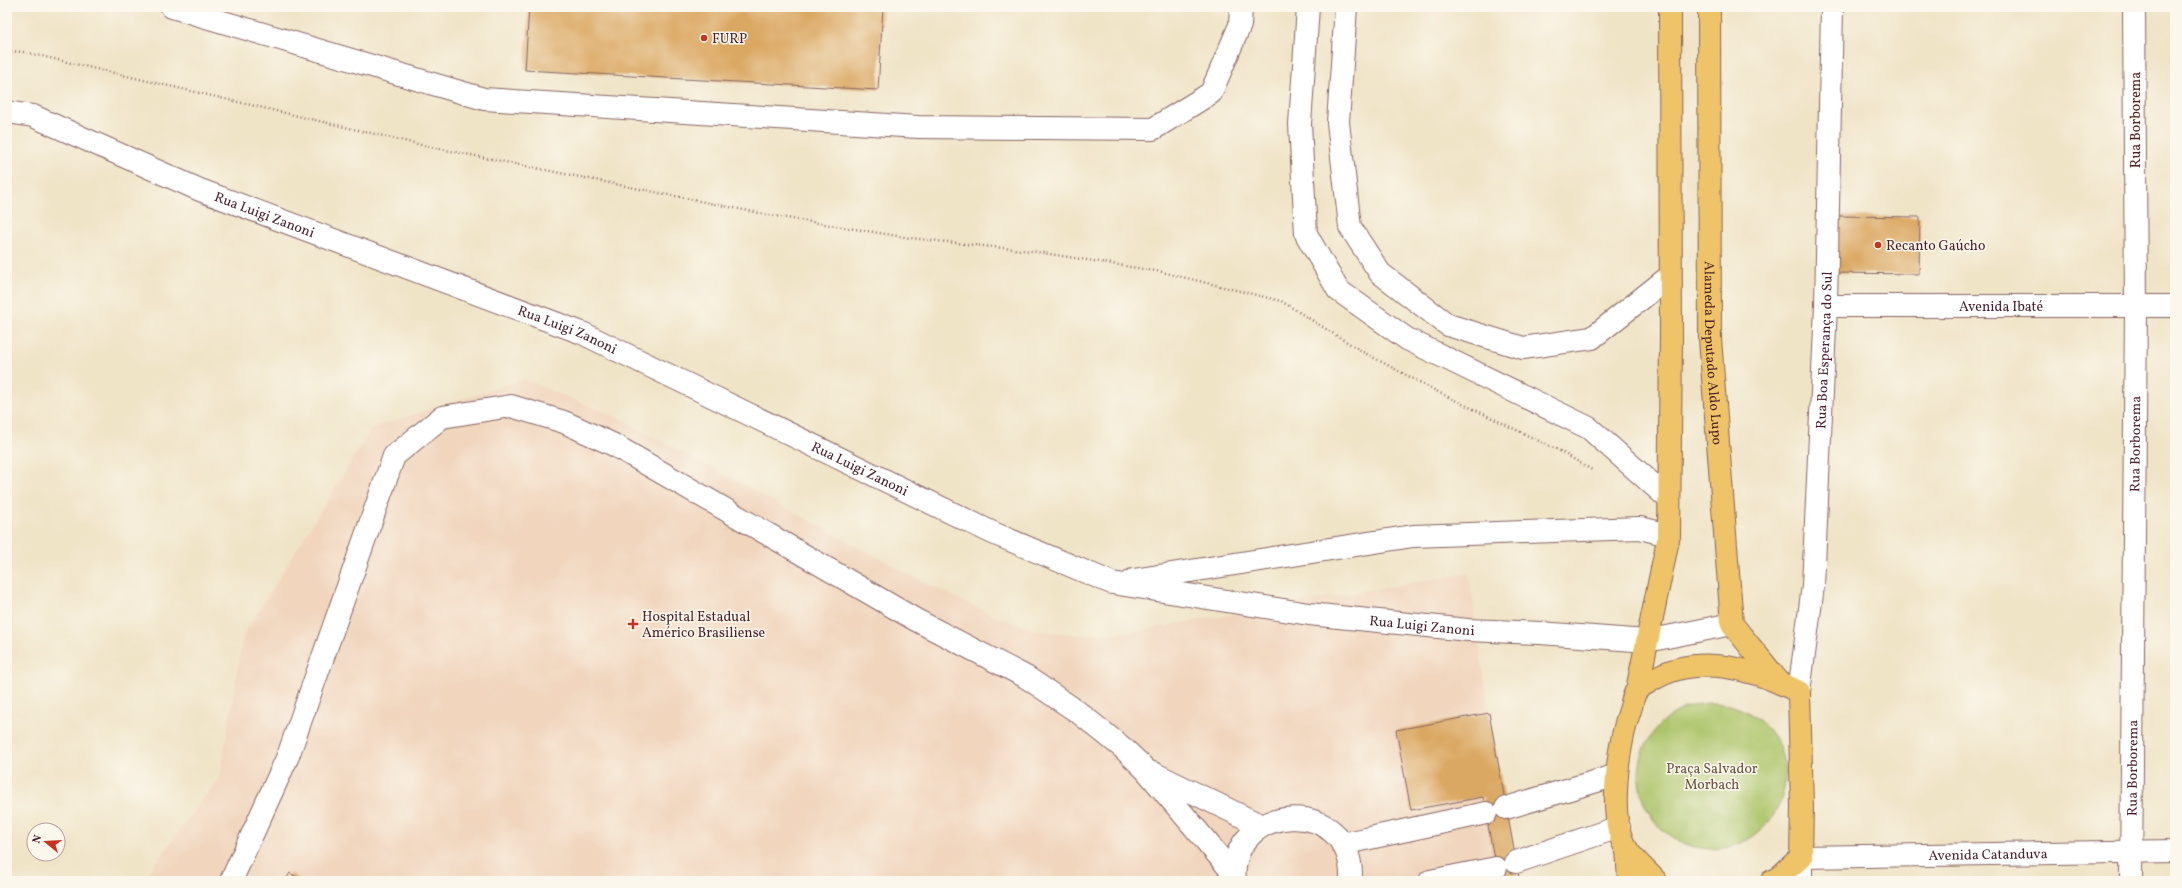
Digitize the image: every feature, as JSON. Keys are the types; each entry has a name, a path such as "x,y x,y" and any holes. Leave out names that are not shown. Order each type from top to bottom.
{"main road":[{"path":"1629,881 1627,849 1618,827 1616,775 1624,727 1637,690 1668,535 1670,7"},
{"name":"Alameda Deputado Aldo Lupo","path":"1709,7 1710,339 1732,624"},
{"path":"1732,624 1779,682"},
{"path":"1637,690 1664,673 1689,666 1710,665 1734,669 1779,682 1799,692 1802,806 1801,858 1776,880"},
{"path":"1627,849 1656,881"}],"street":[{"path":"172,7 484,99 918,127 1146,129 1153,129 1211,93 1240,25 1241,7"},
{"path":"1308,7 1300,124 1306,234 1338,290 1407,338 1589,428 1669,499"},
{"path":"1346,7 1338,122 1350,227 1380,273 1448,325 1523,348 1592,338 1670,276"},
{"name":"Rua Boa Esperança do Sul","path":"1799,692 1813,586 1826,306 1832,7"},
{"name":"Rua Borborema","path":"2131,881 2136,307 2134,7"},
{"name":"Rua Luigi Zanoni","path":"7,112 33,116 200,190 582,332 993,533 1112,583 1324,615 1468,630 1540,633 1647,641 1732,624"},
{"name":"Avenida Ibaté","path":"1826,306 2175,306"},
{"path":"231,881 288,756 394,456 442,417 511,406 564,422 614,445 916,620 1026,677 1078,712 1123,748 1145,769 1235,877"},
{"path":"1112,583 1413,536 1640,528 1668,535"},
{"path":"1145,769 1262,826"},
{"path":"1342,844 1496,810 1616,775"},
{"path":"1235,877 1238,855 1248,838 1262,826 1280,819 1299,818 1318,823 1334,834 1346,849 1352,868 1351,881"},
{"path":"1430,881 1506,865 1618,827"},
{"name":"Avenida Catanduva","path":"1801,858 2175,851"},
{"path":"1801,858 1801,881"}],"path":[{"path":"7,51 24,52 426,146 768,215 910,238 1031,251 1162,272 1266,297 1281,301 1363,352 1440,393 1560,451 1599,474"}],"shaded area":[{"name":"Hospital Estadual Américo Brasiliense","path":"524,379 621,419 927,584 995,616 1037,631 1084,635 1130,632 1469,573 1489,713 1520,881 142,881 220,777 243,636 372,428"}],"green space":[{"name":"Praça Salvador Morbach","path":"1712,703 1740,709 1758,720 1768,730 1779,748 1785,776 1779,804 1768,822 1758,832 1740,843 1712,849 1684,843 1666,832 1656,822 1645,804 1639,776 1645,748 1656,730 1666,720 1684,709"}],"building":[{"name":"FURP","path":"529,7 883,7 878,90 525,70"},
{"name":"Recanto Gaúcho","path":"1836,216 1920,217 1919,274 1835,273"},
{"path":"1489,713 1519,877 1498,881 1483,797 1411,810 1396,730"},
{"path":"290,873 303,881 285,881"}],"place":[{"name":"FURP","path":"704,38"},
{"name":"Recanto Gaúcho","path":"1878,245"},
{"name":"Hospital Estadual Américo Brasiliense","path":"633,624"}]}
